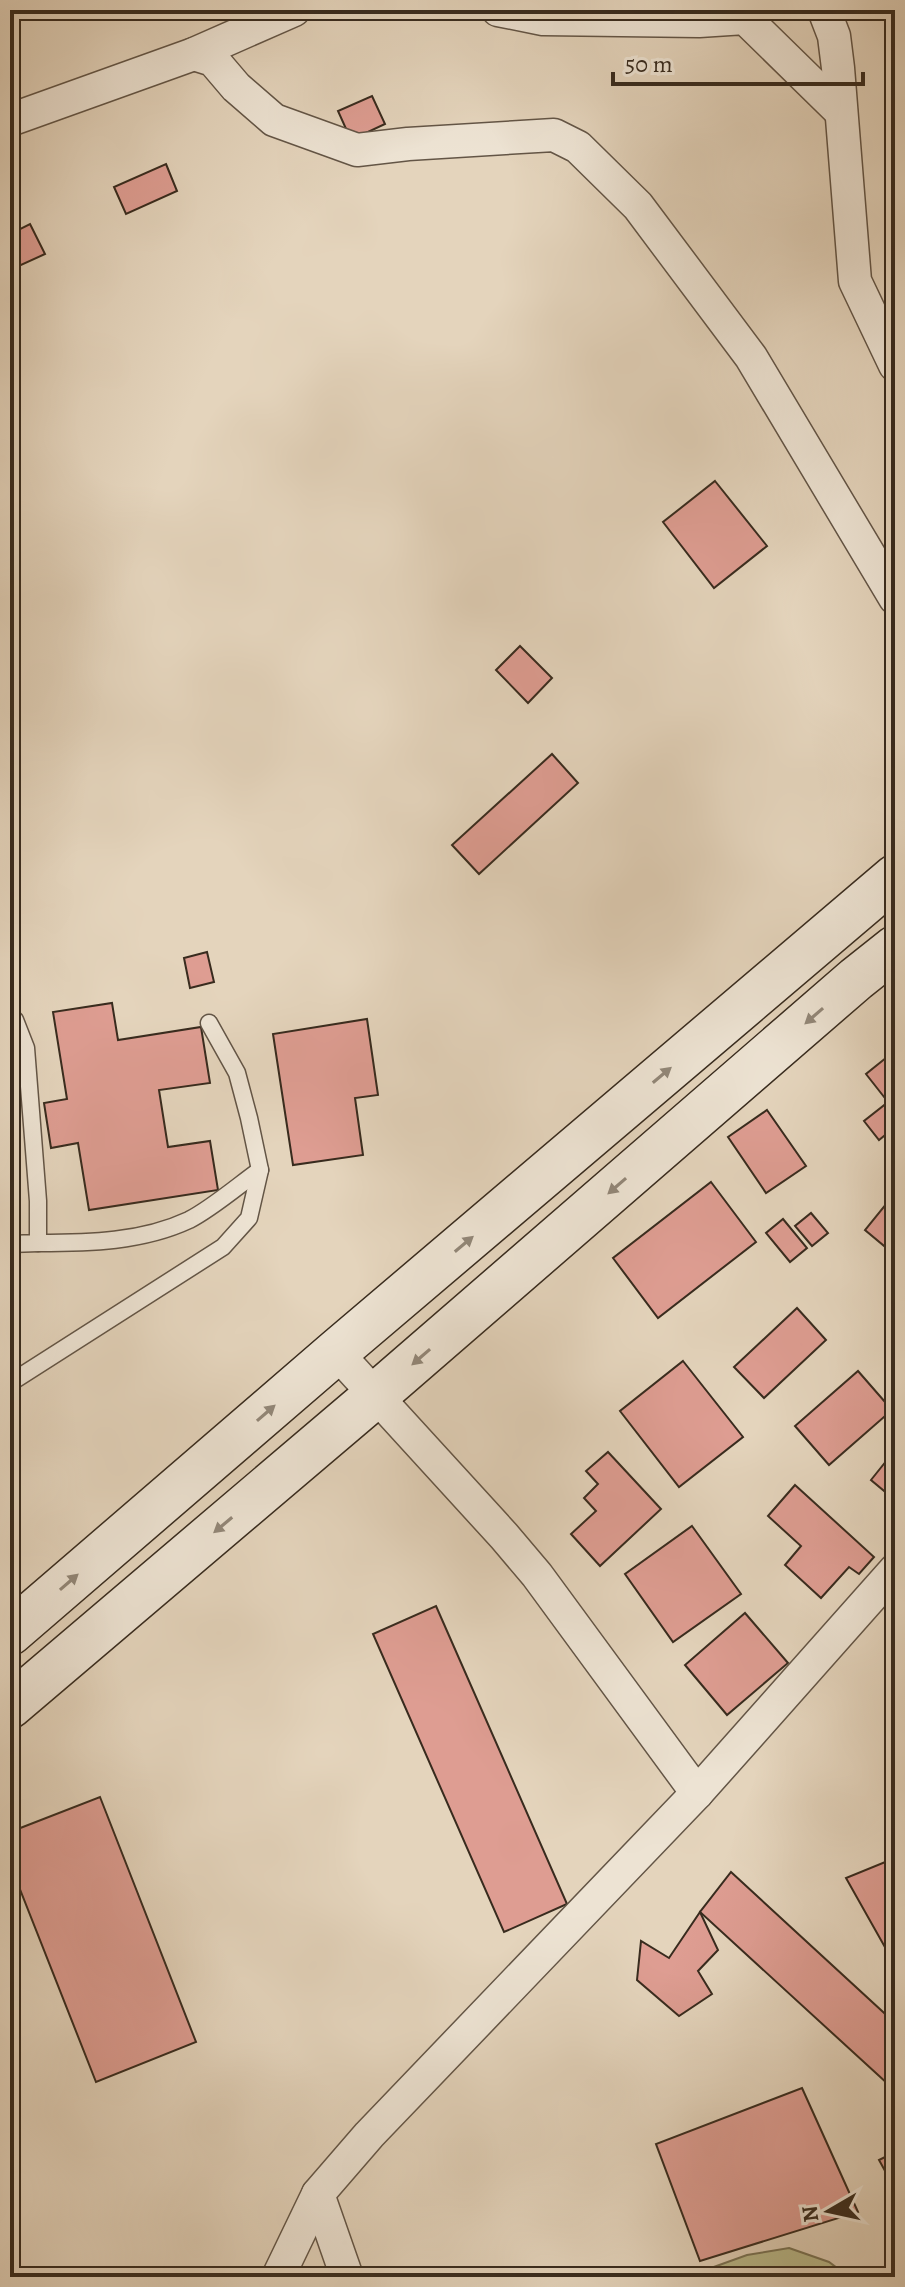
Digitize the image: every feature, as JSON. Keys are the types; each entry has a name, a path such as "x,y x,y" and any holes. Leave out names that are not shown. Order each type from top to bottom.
{"street":[{"path":"10,120 194,54 294,10"},
{"path":"498,10 543,19 699,21 745,18 841,112"},
{"path":"824,10 834,36 855,281 895,365"},
{"path":"194,54 213,60 236,87 274,120 357,150 554,135 578,147 638,206 751,357 895,598"},
{"path":"10,1633 895,877"},
{"path":"823,937 856,979"},
{"path":"10,1706 895,948"},
{"path":"336,1352 537,1575 697,1793"},
{"path":"278,2277 318,2194 369,2135 697,1793 895,1570"},
{"path":"318,2194 347,2277"}],"lane":[{"path":"10,1016 15,1020 26,1048 38,1201 38,1243"},
{"path":"10,1383 223,1247 249,1218 260,1170 237,1073 209,1023"},
{"path":"10,1244 93,1243 148,1235 190,1219 260,1170"}],"green space":[{"path":"789,2248 829,2262 849,2277 686,2277 747,2255"}],"building":[{"path":"372,96 385,124 351,140 338,111"},
{"path":"166,164 177,191 126,214 114,187"},
{"path":"30,224 45,254 10,270 10,234"},
{"path":"715,481 767,546 714,588 663,522"},
{"path":"520,646 552,678 528,703 496,670"},
{"path":"552,754 578,783 479,874 452,845"},
{"path":"207,952 214,982 190,988 184,958"},
{"path":"112,1003 118,1040 201,1027 210,1083 159,1090 168,1147 210,1141 218,1190 89,1210 78,1143 51,1148 44,1103 67,1099 53,1012"},
{"path":"367,1019 378,1095 355,1098 363,1155 293,1165 273,1034"},
{"path":"892,1053 895,1056 895,1127 879,1140 864,1121 888,1102 866,1074"},
{"path":"767,1110 806,1166 766,1193 728,1137"},
{"path":"711,1182 756,1242 658,1318 613,1258"},
{"path":"895,1193 895,1255 865,1230"},
{"path":"811,1213 828,1233 812,1246 795,1226"},
{"path":"783,1219 807,1248 790,1262 766,1233"},
{"path":"797,1308 826,1340 764,1398 734,1367"},
{"path":"683,1361 743,1437 679,1487 620,1411"},
{"path":"858,1371 892,1410 829,1465 795,1426"},
{"path":"895,1450 895,1500 871,1480"},
{"path":"608,1452 661,1509 600,1566 571,1534 596,1511 584,1498 598,1484 586,1471"},
{"path":"795,1485 874,1557 859,1574 849,1567 821,1598 785,1565 801,1546 768,1516"},
{"path":"692,1526 741,1594 673,1642 625,1574"},
{"path":"436,1606 567,1904 504,1932 373,1634"},
{"path":"745,1613 788,1663 727,1715 685,1665"},
{"path":"100,1797 196,2042 96,2082 10,1864 10,1832"},
{"path":"895,1858 895,1965 846,1878"},
{"path":"731,1872 895,2023 895,2077 889,2085 700,1912"},
{"path":"700,1912 718,1950 698,1971 712,1994 679,2016 637,1980 641,1941 669,1958"},
{"path":"802,2088 858,2212 700,2261 656,2144"},
{"path":"895,2152 895,2189 879,2160"}]}
